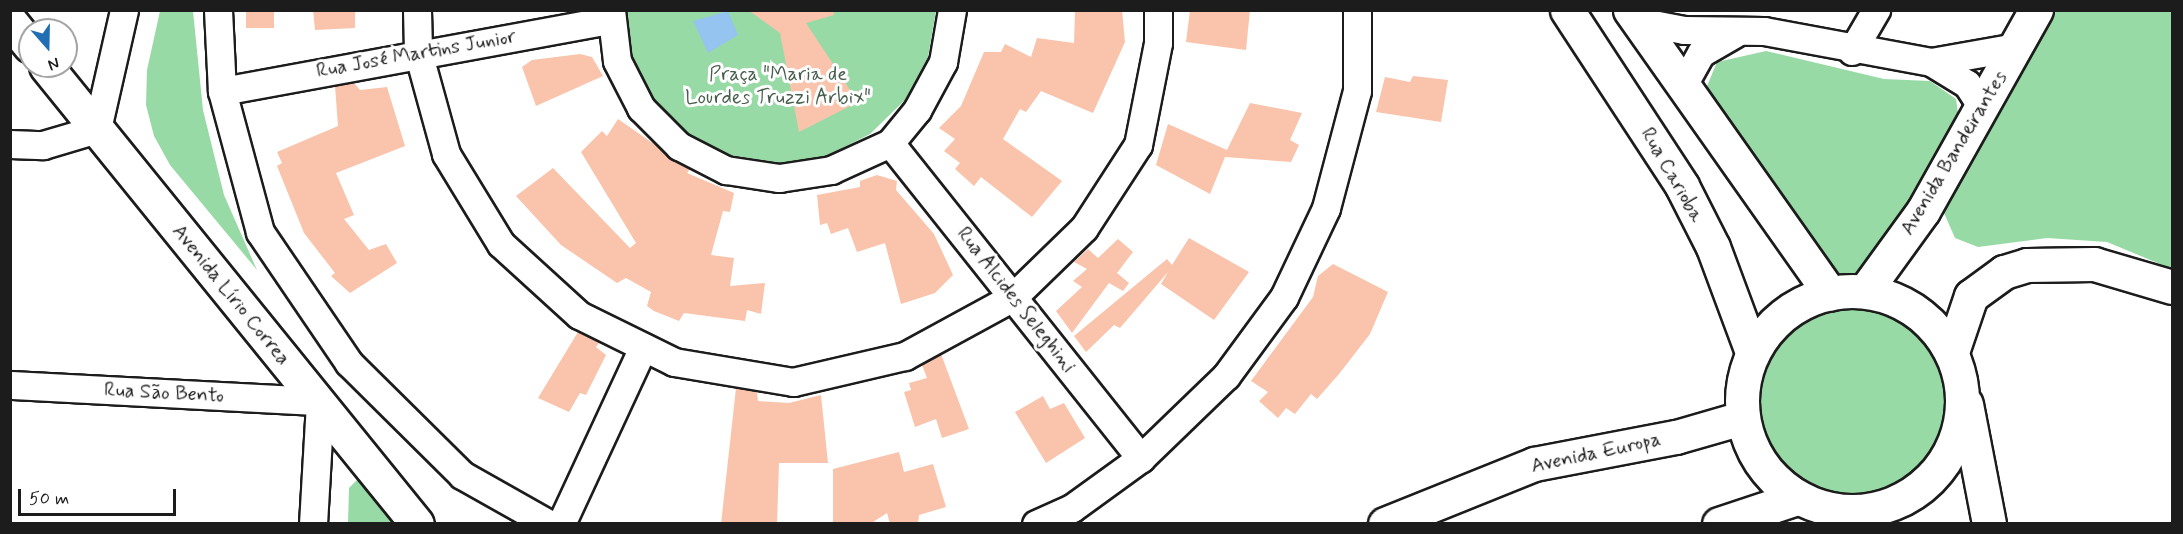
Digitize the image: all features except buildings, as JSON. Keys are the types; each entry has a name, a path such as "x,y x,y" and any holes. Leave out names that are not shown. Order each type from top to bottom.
{"main road":[{"name":"Rua Carioba","path":"1567,10 1682,186 1713,247 1752,352"},
{"name":"Avenida Bandeirantes","path":"1865,291 1923,211 2036,10"},
{"path":"1634,16 1830,292"},
{"name":"Avenida Lírio Correa","path":"56,78 417,524"},
{"path":"1989,524 1956,367 1916,311 1865,291 1830,292 1798,304 1772,325 1752,352 1742,384 1742,418 1752,449 1771,477 1797,498 1836,517 1889,504 1929,480 1954,440 1961,418 1956,367 1971,296 1995,276 2027,265 2094,264 2172,287"},
{"name":"Avenida Europa","path":"1385,524 1534,464 1676,437 1742,418"},
{"path":"1719,524 1797,498"}],"street":[{"path":"10,144 44,145 97,129 124,10"},
{"path":"218,10 222,91 260,232 348,363 462,475 549,524"},
{"path":"417,10 418,52 446,153 501,244 579,315 674,362 792,382 905,356 1013,297 1084,228 1138,145 1158,43 1158,10"},
{"path":"610,15 617,62 641,108 679,146 726,170 779,178 831,170 890,143 917,110 943,62 952,10"},
{"path":"1036,524 1072,508 1141,458 1226,376 1284,297 1326,208 1357,91 1357,10"},
{"path":"1852,51 1876,10"},
{"name":"Rua José Martins Junior","path":"222,91 610,15"},
{"path":"1634,16 1735,33"},
{"path":"1687,91 1687,78 1701,53 1735,33 1763,21 1852,51 1931,62 2016,47"},
{"path":"1931,62 1967,84 1982,107"},
{"name":"Rua Alcides Seleghini","path":"890,143 1141,458"},
{"path":"561,524 643,347"},
{"name":"Rua São Bento","path":"10,385 319,402"},
{"path":"313,524 319,402"}],"green space":[{"name":"Praça \"Maria de Lourdes Truzzi Arbix\"","path":"625,10 936,11 928,57 905,100 870,134 827,156 779,163 730,155 687,133 653,98 631,55"},
{"path":"160,11 193,11 203,110 224,195 257,270 170,165 154,136 146,105 147,70"},
{"path":"2053,11 2172,11 2172,269 2107,242 2047,238 1978,247 1955,238 1944,213"},
{"path":"1766,51 1884,79 1930,81 1956,99 1959,120 1873,268 1864,274 1834,274 1705,91 1717,62"},
{"path":"1841,301 1861,301 1880,305 1898,313 1922,330 1934,345 1947,372 1951,401 1947,430 1934,457 1922,472 1907,484 1880,497 1861,501 1841,501 1822,497 1804,489 1780,472 1768,457 1755,430 1751,411 1751,391 1755,372 1763,354 1780,330 1795,318 1822,305"},
{"path":"361,476 405,524 348,524 349,488"}],"water":[{"path":"728,11 738,35 708,53 693,21"}]}
